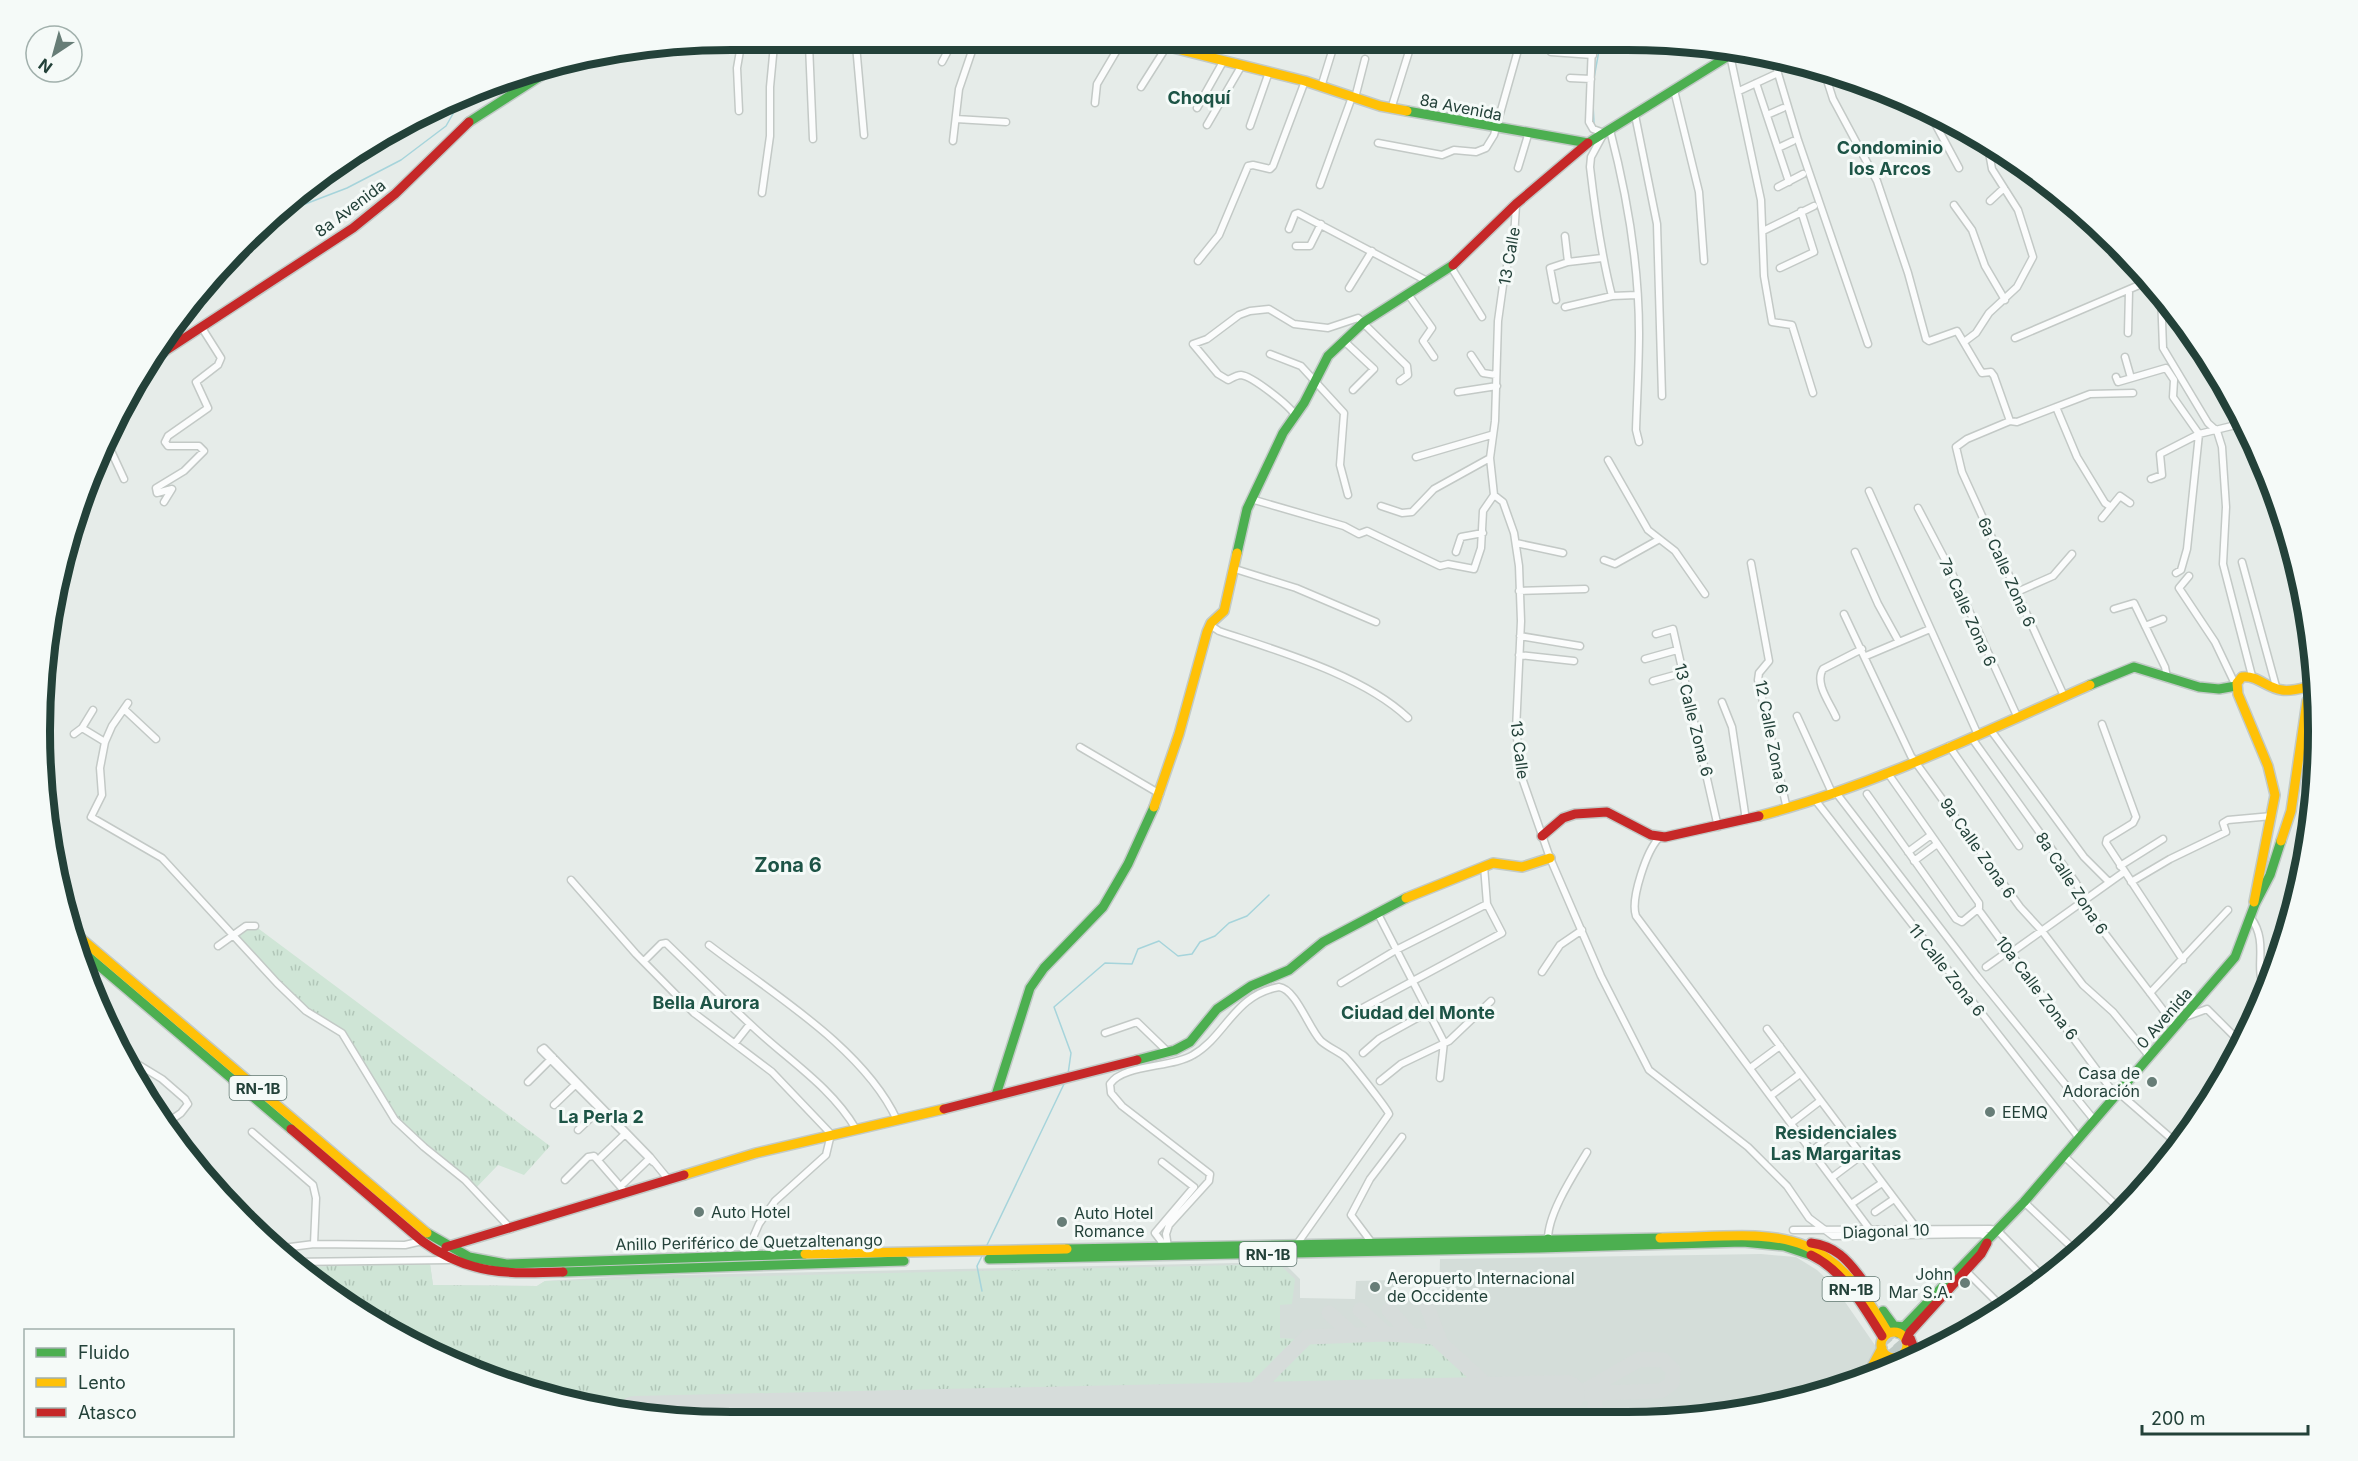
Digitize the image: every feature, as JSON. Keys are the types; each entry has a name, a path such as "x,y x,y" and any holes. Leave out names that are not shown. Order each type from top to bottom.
{"main road":[{"name":"8a Avenida","path":"1196,50 1391,108 1559,141 1588,143"},
{"path":"996,1095 1034,981 1057,953 1091,922 1110,896 1160,794 1210,625 1224,611 1251,499 1282,433 1295,415 1323,363 1343,340 1364,322 1451,267 1516,204 1588,143 1727,57"},
{"name":"8a Avenida","path":"164,352 368,216 466,124 540,77"},
{"path":"1542,836 1568,815 1603,812 1615,815 1659,838 1718,827 1816,801 1974,736 2130,667 2139,667 2167,677 2215,688 2236,686 2242,677 2252,676 2277,690 2288,691 2307,687"},
{"name":"0 Avenida","path":"2236,686 2271,774 2274,795 2272,816 2251,915"},
{"name":"0 Avenida","path":"1992,1236 2095,1121 2235,957 2270,875 2291,811 2307,701"},
{"path":"363,1191 437,1247 446,1248 756,1153 1168,1052 1190,1041 1215,1012 1251,986 1289,970 1323,942 1378,914 1468,870 1493,863 1522,867 1550,858"},
{"name":"Anillo Periférico de Quetzaltenango","path":"83,939 446,1248 471,1259 508,1265 745,1256 980,1256 1767,1244 1791,1248 1820,1260 1848,1286 1883,1340"},
{"name":"Anillo Periférico de Quetzaltenango","path":"89,958 422,1241 450,1260 474,1269 503,1273 1165,1248 1769,1236 1803,1243 1830,1256 1848,1273 1883,1340"},
{"path":"122,985 130,987 175,1023 184,1027"},
{"path":"215,1064 226,1066 337,1157"},
{"path":"1872,1366 1887,1334 1905,1333 1966,1271 1992,1236"},
{"path":"1905,1333 1976,1249 1992,1236"},
{"path":"1539,1248 1548,1239"},
{"path":"1487,1249 1538,1243 1548,1239"},
{"path":"1803,1243 1827,1244 1852,1265 1894,1326 1905,1333 1913,1349"},
{"path":"684,1266 694,1261 740,1260 745,1256"},
{"name":"RN-1B","path":"1904,1352 1905,1333"},
{"name":"RN-1B","path":"1883,1340 1888,1360"}],"street":[{"path":"739,111 740,50"},
{"path":"762,193 770,136 774,50"},
{"path":"809,50 813,139"},
{"path":"856,50 864,135"},
{"path":"942,62 948,50"},
{"path":"953,141 959,89 972,50"},
{"path":"1095,103 1097,84 1117,50"},
{"path":"1141,87 1162,50"},
{"path":"1321,87 1332,50"},
{"path":"1391,108 1409,50"},
{"path":"1378,143 1442,154 1454,150 1476,152 1486,148 1494,135 1518,50"},
{"path":"1592,50 1589,122 1593,129 1607,132"},
{"path":"1551,52 1593,55"},
{"path":"1735,58 1761,200 1765,282 1772,322 1792,325 1813,393"},
{"path":"1320,185 1353,98 1365,59"},
{"path":"1197,108 1224,60"},
{"path":"1207,125 1242,65"},
{"path":"1776,67 1868,344"},
{"path":"1250,126 1269,72"},
{"path":"1739,90 1778,73"},
{"path":"1570,78 1591,79"},
{"path":"1827,80 1833,99 1877,181 1888,210 1926,339 1930,341 1955,330 1982,373 1989,372 1994,376 2010,421 2016,422 2092,393 2133,393"},
{"path":"1198,261 1219,235 1248,166 1270,169 1273,166 1305,81"},
{"path":"1756,83 1789,182"},
{"path":"1674,90 1699,192 1704,261"},
{"path":"1767,116 1783,108"},
{"path":"1635,115 1657,224 1662,396"},
{"path":"956,118 1006,122"},
{"path":"1935,123 1959,168"},
{"path":"1607,132 1591,158 1590,167 1601,236 1602,258 1612,296"},
{"path":"1607,132 1620,167 1634,262 1639,332 1636,430 1639,442"},
{"path":"1518,168 1527,135"},
{"path":"1778,148 1793,141"},
{"path":"1964,342 1976,333 1989,313 2005,300 2022,280 2033,254 2021,218 1992,169 1989,154"},
{"path":"1778,187 1803,174"},
{"path":"1990,201 2004,188"},
{"name":"13 Calle","path":"1516,204 1514,238 1504,278 1498,321 1495,421 1491,435 1490,458 1494,495 1503,502 1516,543 1521,636 1515,704 1518,762 1550,858 1616,1010 1649,1070 1749,1147 1787,1186 1809,1218 1830,1232"},
{"path":"1954,204 1972,231 1985,266 2005,300"},
{"path":"1763,231 1814,206"},
{"path":"1780,268 1814,252 1801,211"},
{"path":"1289,230 1297,213 1429,282"},
{"path":"1296,246 1310,246 1321,224"},
{"path":"1565,236 1568,261"},
{"path":"1349,288 1372,251"},
{"path":"1556,300 1550,269 1568,261 1602,258"},
{"path":"1451,267 1482,317"},
{"path":"2015,338 2143,284"},
{"path":"2128,333 2129,291"},
{"path":"1408,294 1432,328 1423,341 1434,357"},
{"path":"1565,307 1612,296 1636,295"},
{"path":"2162,308 2163,348 2208,423 2217,431 2222,447 2225,500 2223,564 2252,676"},
{"path":"1295,415 1277,395 1246,376 1238,375 1228,380 1221,377 1193,344 1207,339 1244,313 1257,310 1275,311 1294,324 1328,328 1358,318 1407,366 1408,375 1400,381"},
{"path":"164,502 172,489 158,493 156,488 184,471 204,451 199,446 168,446 165,442 168,436 208,408 196,382 218,365 221,358 202,328"},
{"path":"1343,340 1374,369 1353,390"},
{"path":"1270,354 1297,364 1344,413 1340,465 1348,495"},
{"path":"1471,355 1483,373 1496,375"},
{"path":"2125,357 2131,378"},
{"path":"2116,377 2118,382 2167,369 2174,380 2173,397 2199,434 2187,549 2181,570 2176,573"},
{"path":"1458,392 1497,386"},
{"path":"2056,407 2077,457 2105,503 2111,507"},
{"name":"6a Calle Zona 6","path":"2010,421 1956,446 1962,472 2064,696"},
{"path":"2151,479 2161,476 2159,454 2199,434 2236,425"},
{"path":"1416,457 1491,435"},
{"path":"110,450 124,479"},
{"path":"1381,506 1402,513 1412,512 1434,489 1490,458"},
{"path":"1608,460 1647,530 1675,551 1705,594"},
{"name":"8a Calle Zona 6","path":"1869,491 1974,736 2076,884 2082,902 2176,1027"},
{"path":"1251,499 1344,526 1359,534 1366,531 1442,566 1448,564 1476,568 1483,533 1483,511 1494,495"},
{"path":"2102,518 2122,496 2130,503"},
{"name":"7a Calle Zona 6","path":"1918,508 1951,571 2017,716"},
{"path":"1456,552 1461,537 1483,533"},
{"path":"1604,560 1616,564 1658,540"},
{"path":"1516,543 1563,553"},
{"path":"1855,552 1878,604 1899,642"},
{"path":"2016,592 2053,576 2072,554"},
{"path":"2242,562 2277,690"},
{"name":"12 Calle Zona 6","path":"1751,563 1769,661 1758,678 1787,809"},
{"path":"1236,568 1296,588 1376,622"},
{"path":"2189,576 2179,588 2215,642 2236,686"},
{"path":"1520,591 1585,589"},
{"path":"2114,609 2134,603 2165,667 2167,677"},
{"name":"9a Calle Zona 6","path":"1844,614 1863,648 1910,754 2015,901 2042,931 2083,985 2113,1012 2150,1057"},
{"path":"2145,626 2163,619"},
{"path":"1210,625 1219,631 1299,658 1365,688 1390,701 1408,718"},
{"name":"13 Calle Zona 6","path":"1656,634 1673,629 1718,827"},
{"path":"1866,656 1930,629"},
{"path":"1521,636 1580,645"},
{"path":"1836,717 1821,684 1821,673 1823,669 1863,648"},
{"path":"1645,659 1677,650"},
{"path":"1519,655 1574,661"},
{"path":"1653,681 1682,673"},
{"path":"1722,702 1732,727 1746,820"},
{"path":"156,739 126,706 105,742 100,768 102,795 91,817 162,858 303,1008 342,1033 395,1120 423,1147 465,1180 511,1229"},
{"path":"74,734 82,728 93,710"},
{"path":"1797,717 1835,795 2095,1121"},
{"path":"2102,724 2136,820 2105,840 2182,960"},
{"path":"82,728 105,742"},
{"path":"1990,729 2084,856 2109,882"},
{"path":"1949,746 2019,846"},
{"path":"1080,747 1160,794"},
{"name":"10a Calle Zona 6","path":"1887,772 1979,908 2118,1094 2172,1139"},
{"path":"1867,794 1959,921 1964,921 1979,908"},
{"name":"11 Calle Zona 6","path":"1816,801 2079,1138"},
{"path":"2131,882 2170,859 2226,832 2223,823 2228,820 2272,816"},
{"path":"1908,852 1931,835"},
{"path":"1659,838 1648,852 1635,898 1636,916 1871,1234"},
{"path":"1986,968 2082,902 2163,839"},
{"path":"1914,861 1937,844"},
{"path":"1359,1010 1502,933 1487,904 1484,866"},
{"path":"571,880 693,1013 772,1072 831,1134 826,1155 775,1201 759,1224 745,1256"},
{"path":"1341,983 1396,950 1487,904"},
{"path":"2150,993 2228,910"},
{"path":"1378,914 1444,1042 1440,1078"},
{"path":"2251,915 2261,937 2261,980"},
{"path":"218,946 246,926 255,926"},
{"path":"1542,972 1562,943 1582,930"},
{"path":"644,961 661,944 666,944 750,1024 794,1059 822,1087 856,1129"},
{"path":"709,945 785,1001 839,1048 880,1090 897,1120"},
{"path":"1165,1248 1169,1225 1209,1181 1210,1174 1122,1106 1111,1093 1110,1084 1114,1078 1125,1074 1192,1056 1249,999 1279,987 1289,993 1320,1039 1353,1064 1368,1088 1384,1103 1389,1114 1297,1245"},
{"path":"1380,1081 1401,1064 1451,1039 1491,1001"},
{"path":"2185,1017 2207,1009 2235,1037"},
{"path":"1363,1053 1379,1039 1428,1012"},
{"path":"1105,1033 1137,1022 1168,1052"},
{"path":"735,1043 750,1024"},
{"path":"1767,1029 1918,1232"},
{"path":"1753,1066 1780,1046"},
{"path":"528,1082 552,1059 668,1179"},
{"path":"137,1064 186,1099 188,1104 172,1120"},
{"path":"1773,1094 1800,1074"},
{"path":"554,1105 576,1084"},
{"path":"1794,1121 1820,1101"},
{"path":"578,1130 600,1108"},
{"path":"1814,1149 1841,1128"},
{"path":"252,1132 313,1185 316,1205 314,1244"},
{"path":"601,1157 625,1134"},
{"path":"1372,1244 1351,1215 1370,1179 1402,1137"},
{"path":"1548,1239 1549,1228 1558,1205 1587,1152"},
{"path":"1834,1176 1862,1155"},
{"path":"565,1180 592,1156 598,1159 626,1193"},
{"path":"2064,1156 2116,1205"},
{"path":"624,1183 650,1160"},
{"path":"1162,1162 1194,1187 1155,1233 1165,1248"},
{"path":"1854,1202 1882,1182"},
{"path":"1875,1212 1894,1199"},
{"path":"2024,1202 2072,1247"},
{"name":"Diagonal 10","path":"1793,1230 1992,1236"},
{"path":"1992,1236 2038,1274"},
{"path":"287,1248 314,1244 405,1245 422,1241"},
{"path":"305,1262 450,1260"},
{"path":"1966,1271 1997,1302"}],"shaded area":[{"name":"Aeropuerto Internacional de Occidente","path":"1761,1254 1796,1257 1817,1270 1834,1286 1879,1351 1872,1366 1804,1388 1716,1406 1672,1410 1628,1412 730,1412 686,1410 642,1406 554,1388 470,1360 390,1320 352,1297 311,1267 430,1264 433,1285 537,1286 545,1281 632,1276 1283,1262 1300,1279 1300,1298 1355,1299 1356,1281 1394,1280 1395,1297 1439,1297 1440,1259"}],"green space":[{"path":"255,926 550,1146 524,1175 498,1165 474,1190 408,1133 373,1087 342,1033 302,1008 233,936"},
{"path":"430,1264 433,1285 537,1286 545,1281 1279,1264 1295,1279 1292,1304 1280,1305 1280,1338 1296,1339 1252,1386 1246,1391 1233,1393 638,1405 554,1388 470,1360 390,1320 352,1297 311,1267"},
{"path":"1424,1340 1438,1348 1466,1374 1468,1379 1461,1388 1280,1392 1272,1385 1278,1373 1289,1361 1313,1343"}],"waterway":[{"path":"1594,78 1599,50"},
{"path":"1593,103 1594,123"},
{"path":"275,224 300,206 347,188 401,160 446,126 457,107"},
{"path":"1068,1074 1071,1053 1054,1007 1105,963 1132,964 1138,949 1159,941 1178,956 1192,954 1200,942 1215,936 1229,923 1247,916 1269,895"},
{"path":"987,1245 1064,1084"},
{"path":"982,1291 977,1266 983,1254"}],"taxiway":[{"path":"1427,1306 1440,1341"},
{"path":"1360,1310 1386,1334"},
{"path":"1389,1310 1411,1335"},
{"path":"1329,1313 1353,1335"},
{"path":"1217,1402 1234,1400 1250,1394 1307,1337 1386,1334 1434,1337 1493,1391 1509,1395"},
{"path":"1566,1394 1661,1391 1672,1383 1673,1370 1663,1360 1640,1359 1579,1394"},
{"path":"1459,1396 1472,1390 1477,1380 1474,1373"},
{"path":"1266,1379 1263,1387 1266,1394 1283,1400"},
{"path":"1594,1393 1595,1412"}],"runway":[{"path":"768,1412 1566,1394"}],"tunnel":[{"path":"1887,1331 1905,1352"},
{"path":"1882,1336 1899,1355"}],"traffic: fast":[{"path":"1407,111 1588,143 1727,57"},
{"path":"469,122 537,78"},
{"path":"1237,553 1247,509 1283,433 1304,403 1328,356 1364,322 1453,265"},
{"path":"2090,685 2134,667 2199,687 2219,689 2236,686"},
{"path":"996,1095 1030,988 1044,968 1103,907 1128,864 1154,807"},
{"path":"1898,1333 2024,1202 2235,957 2255,904 2270,875 2281,841"},
{"path":"1137,1060 1175,1050 1190,1042 1217,1009 1251,986 1289,970 1323,942 1406,898"},
{"path":"89,957 291,1129"},
{"path":"427,1233 469,1257 506,1264 805,1254"},
{"path":"1067,1249 1660,1238"},
{"path":"989,1259 1539,1248 1548,1239"},
{"path":"1539,1248 1743,1242 1784,1246 1811,1255"},
{"path":"563,1272 904,1261"},
{"path":"1883,1311 1894,1326 1905,1327"}],"traffic: slow":[{"path":"1181,50 1305,81 1380,106 1407,111"},
{"path":"1154,807 1179,734 1207,632 1211,623 1224,611 1237,553"},
{"path":"2254,902 2275,795 2268,766 2238,694 2237,683 2242,677 2248,677 2282,690 2307,687"},
{"path":"1759,816 1802,804 1885,774 1968,740 2090,685"},
{"path":"2281,841 2291,811 2307,701"},
{"path":"1406,898 1493,863 1522,867 1550,858"},
{"path":"83,940 427,1233"},
{"path":"684,1175 756,1153 944,1109"},
{"path":"1660,1238 1736,1236 1793,1241 1817,1251 1840,1269 1863,1294 1887,1331"},
{"path":"805,1254 1067,1249"},
{"path":"1893,1358 1882,1350 1882,1340 1885,1336 1889,1333 1899,1333 1906,1340 1907,1345"},
{"path":"1904,1353 1907,1345"},
{"path":"1873,1366 1882,1348"}],"traffic: jam":[{"path":"165,351 353,228 395,194 469,122"},
{"path":"1453,265 1516,204 1588,143"},
{"path":"1542,836 1563,818 1575,814 1607,812 1651,835 1665,837 1759,816"},
{"path":"944,1109 1137,1060"},
{"path":"291,1129 422,1241 439,1252 489,1270 524,1273 563,1272"},
{"path":"446,1247 684,1175"},
{"path":"1811,1243 1827,1247 1840,1254 1861,1278"},
{"path":"1906,1341 1910,1332 1981,1254 1987,1243"},
{"path":"1811,1255 1833,1270 1852,1290 1882,1336"},
{"path":"1910,1338 1914,1348"}],"place":[{"name":"Casa de Adoración","path":"2152,1082"},
{"name":"EEMQ","path":"1990,1112"},
{"name":"Auto Hotel","path":"699,1212"},
{"name":"Auto Hotel Romance","path":"1062,1222"},
{"name":"John Mar S.A.","path":"1965,1283"},
{"name":"Aeropuerto Internacional de Occidente","path":"1375,1287"}],"district":[{"name":"Choquí","path":"1199,97"},
{"name":"Condominio los Arcos","path":"1890,157"},
{"name":"Zona 6","path":"788,865"},
{"name":"Bella Aurora","path":"706,1002"},
{"name":"Ciudad del Monte","path":"1418,1012"},
{"name":"La Perla 2","path":"601,1116"},
{"name":"Residenciales Las Margaritas","path":"1836,1142"}]}
